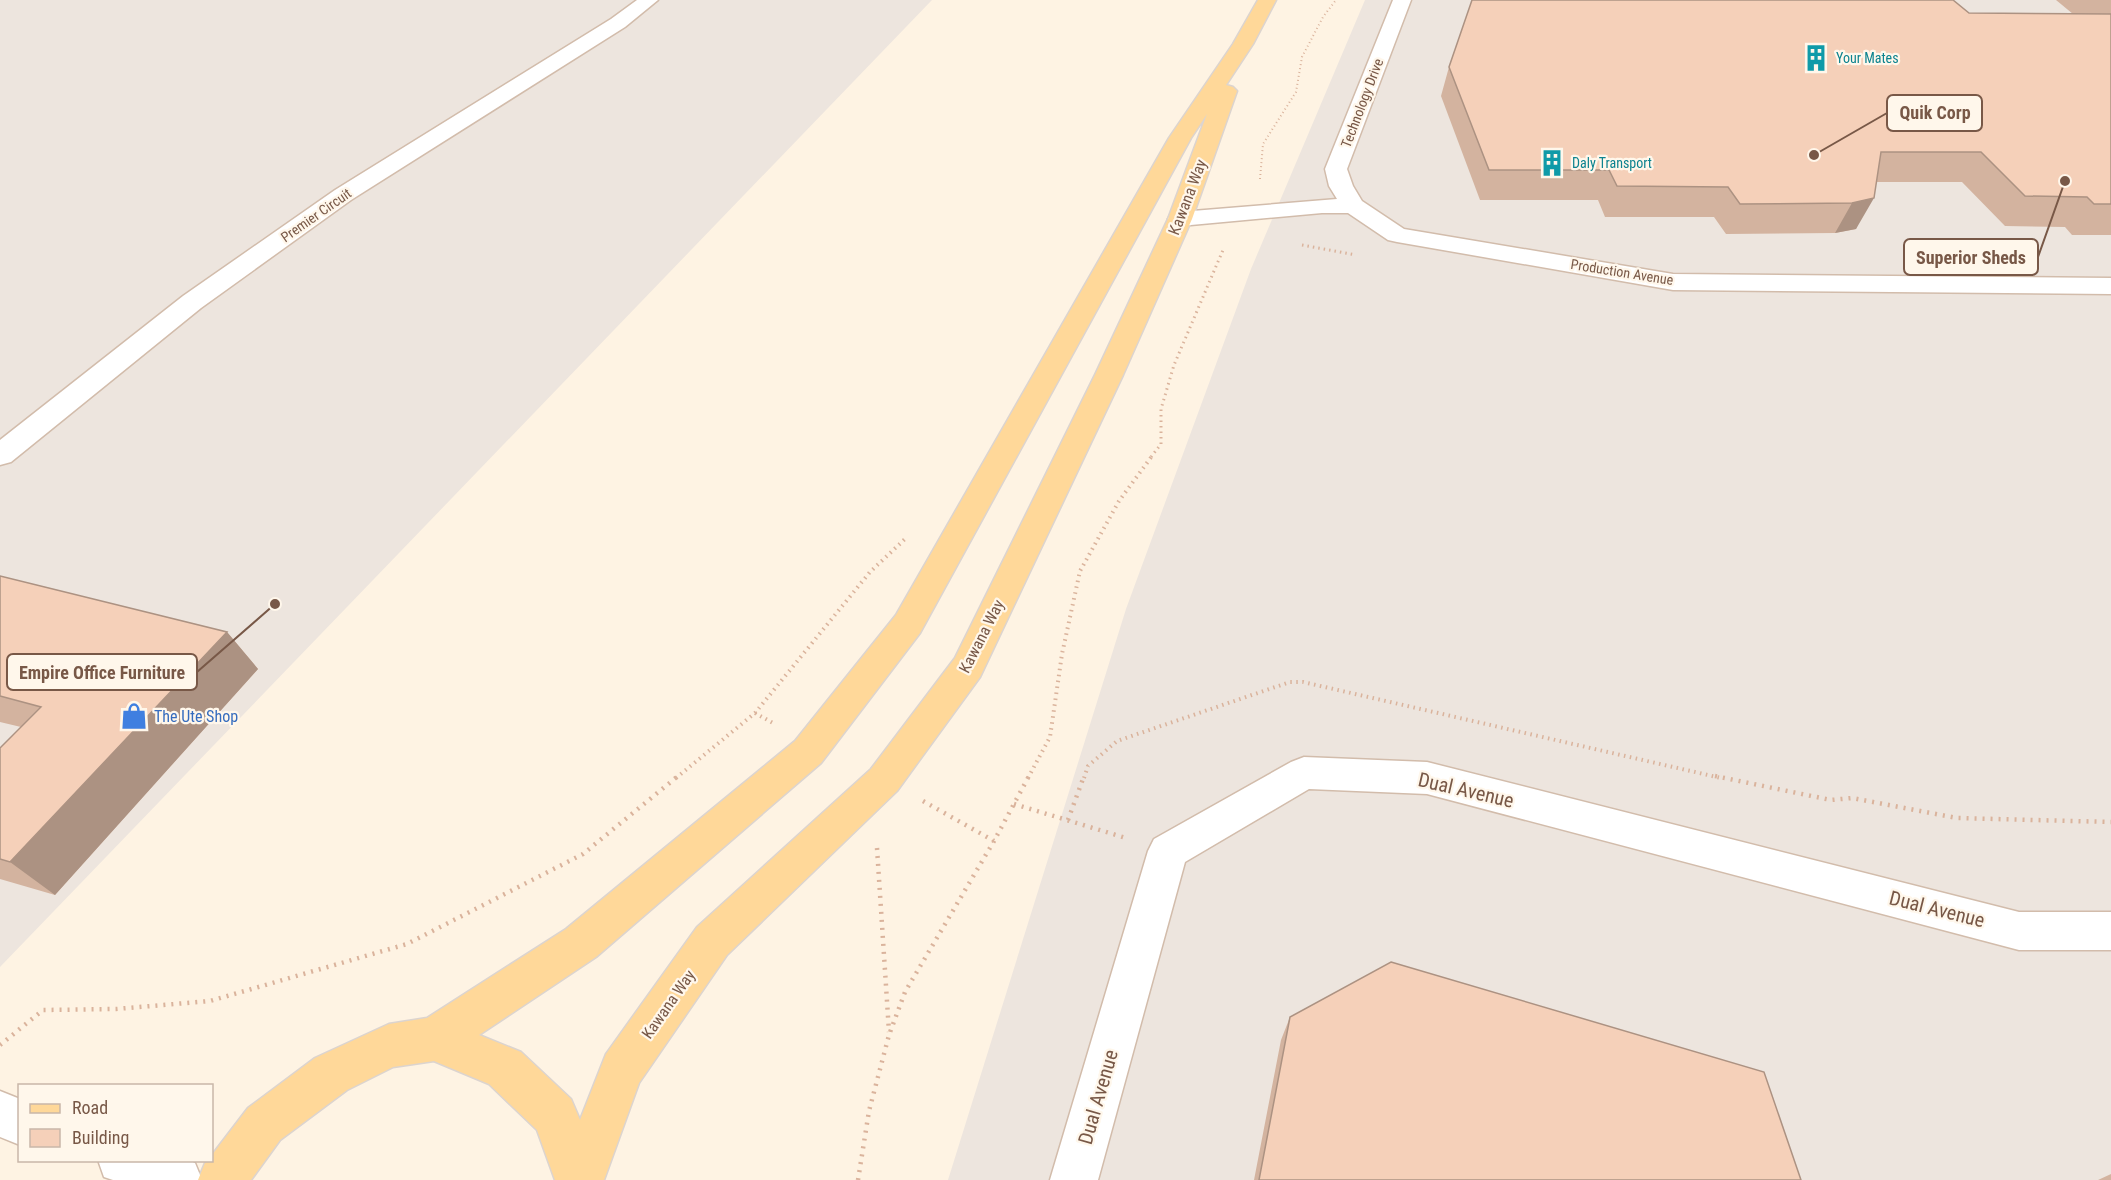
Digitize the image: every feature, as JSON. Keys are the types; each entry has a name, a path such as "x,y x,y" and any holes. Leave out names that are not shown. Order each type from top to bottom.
{"main road":[{"name":"Kawana Way","path":"434,1039 581,943 808,752 908,624 1180,138 1243,44 1267,0"},
{"name":"Kawana Way","path":"579,1180 622,1070 712,941 874,790 968,667 1109,375 1180,219 1243,44"},
{"path":"222,1180 264,1124 331,1074 389,1046 434,1039 505,1068 555,1115 579,1180"}],"street":[{"name":"Premier Circuit","path":"0,455 192,302 324,208 618,23 649,0"},
{"name":"Technology Drive","path":"1353,206 1341,186 1336,169 1402,0"},
{"path":"1180,219 1322,206 1353,206"},
{"name":"Production Avenue","path":"1353,206 1397,235 1673,282 2111,286"},
{"name":"Dual Avenue","path":"1074,1180 1168,851 1304,773 1427,778 2019,931 2111,931"},
{"path":"0,1114 18,1121"},
{"path":"124,1162 178,1180"}],"path":[{"path":"1260,181 1263,144 1296,92 1302,57 1323,16 1336,0"},
{"path":"858,1180 870,1111 889,1035 905,992 1014,804 1050,737 1062,654 1080,571 1119,501 1161,444 1161,409 1174,365 1224,248 1232,244"},
{"path":"0,1046 43,1010 116,1009 210,1001 406,944 583,854 755,713 870,572 909,535"},
{"path":"1068,820 1088,766 1117,741 1290,682 1304,682 1762,787 1831,800 1852,798 1913,812 1957,818 2111,822"},
{"path":"874,790 889,1035"},
{"path":"1014,804 1168,851"}],"shaded area":[{"path":"0,0 932,0 0,967"},
{"path":"1365,0 2111,0 2111,1180 948,1180 1126,609 1251,269"}],"building":[{"path":"1472,0 1953,0 1969,13 2111,14 2111,204 2094,204 2087,197 2025,196 1981,152 1881,152 1874,198 1852,203 1740,204 1728,187 1617,186 1609,170 1489,170 1449,67"},
{"path":"0,576 227,632 10,862 0,859 0,748 41,707 0,696"},
{"path":"1391,962 1764,1072 1801,1180 1259,1180 1290,1017"}],"place":[{"name":"Your Mates","path":"1816,58"},
{"name":"Quik Corp","path":"1814,155"},
{"name":"Daly Transport","path":"1552,163"},
{"name":"Superior Sheds","path":"2065,181"},
{"name":"Empire Office Furniture","path":"275,604"},
{"name":"The Ute Shop","path":"134,716"}]}
